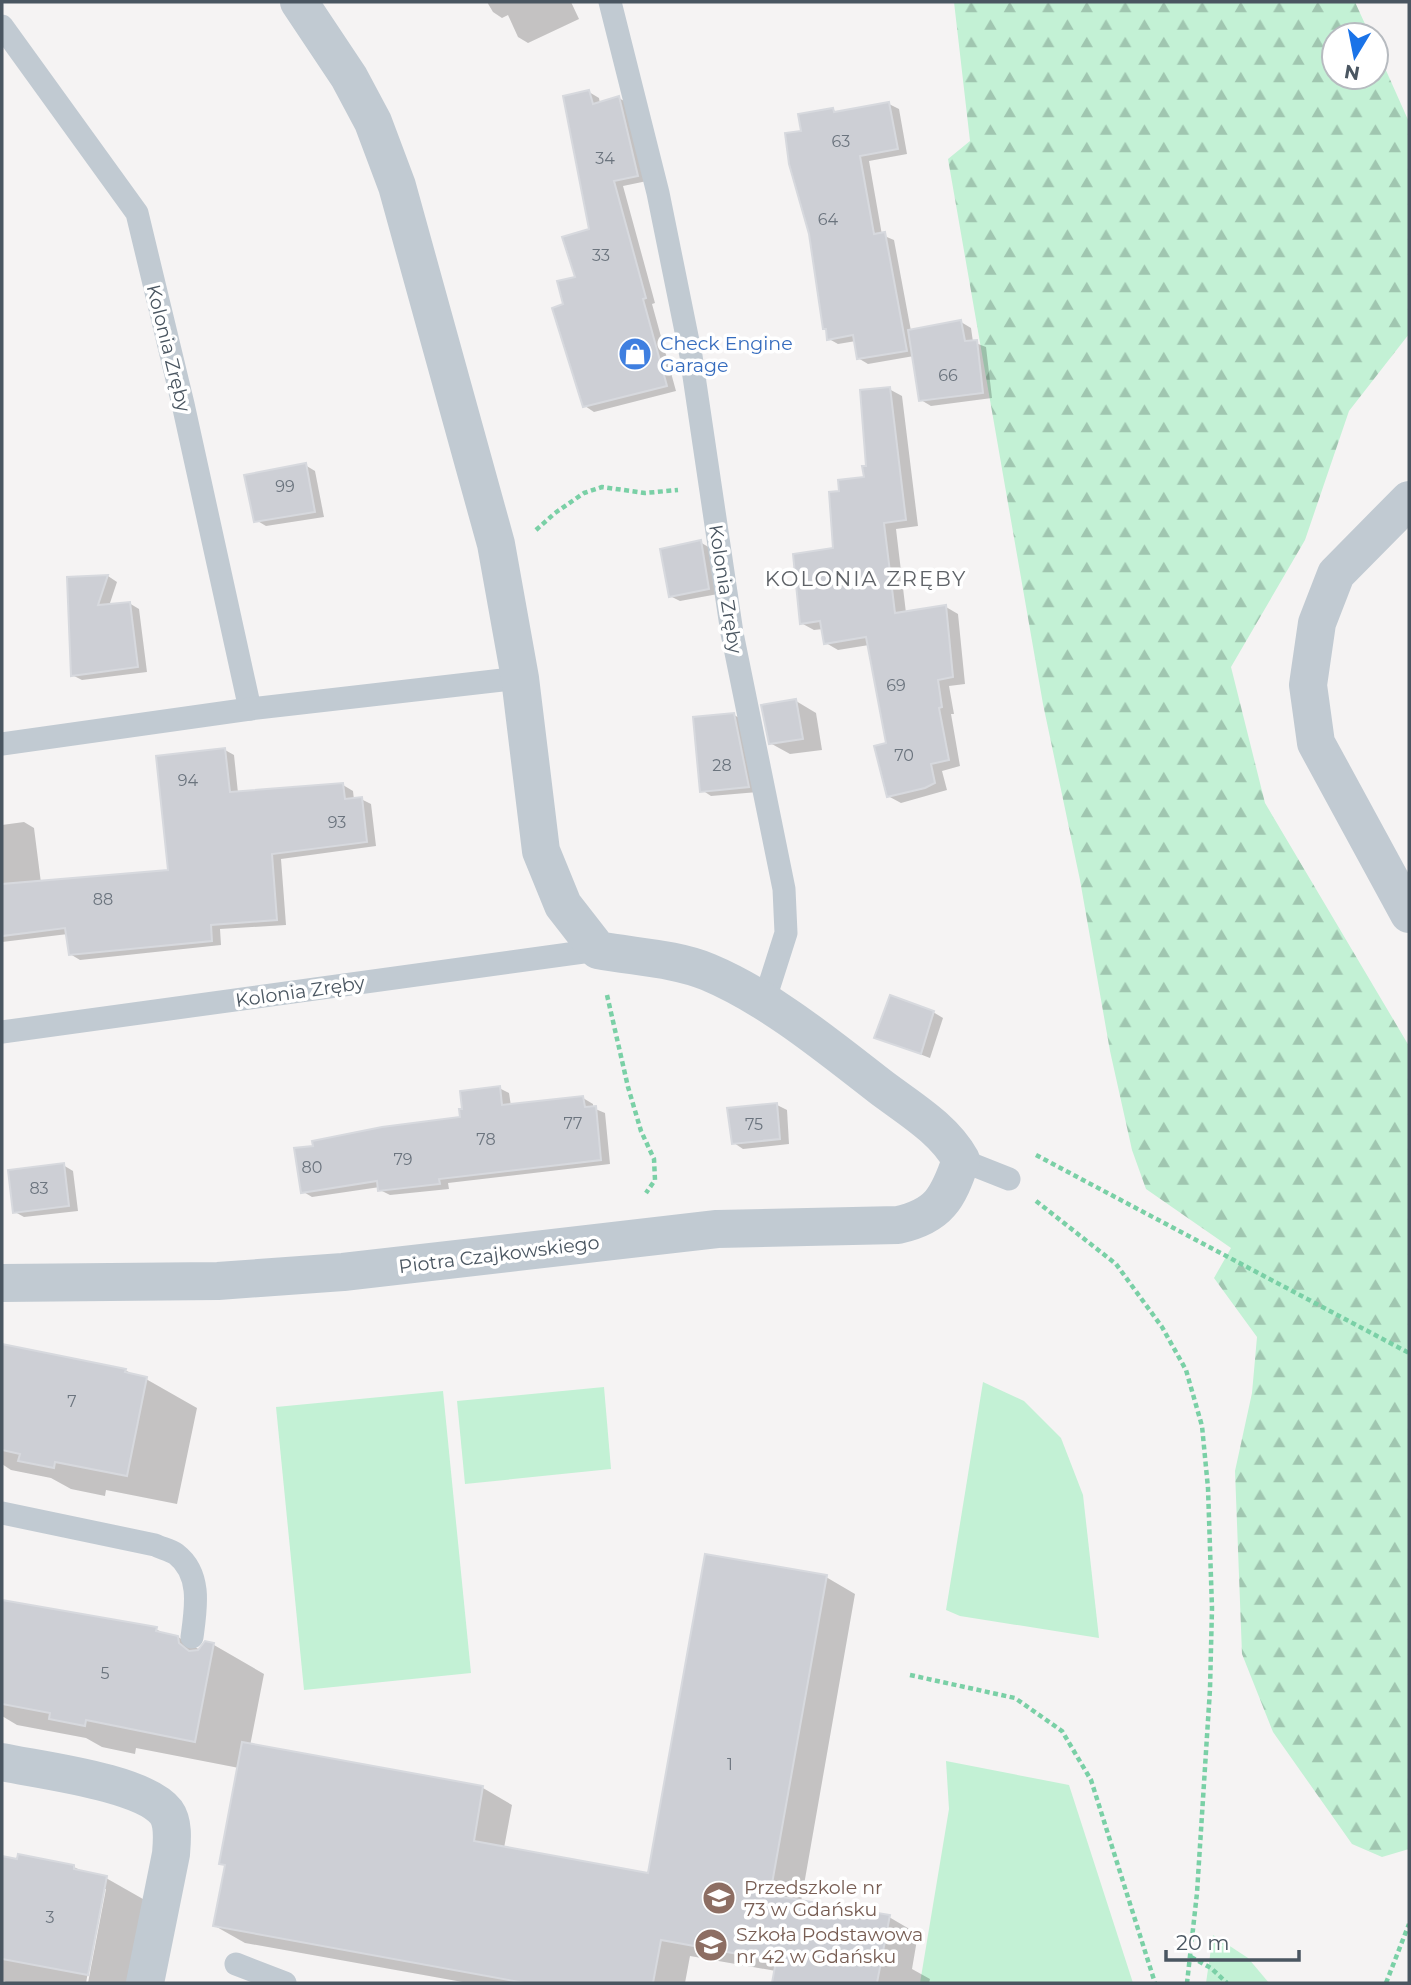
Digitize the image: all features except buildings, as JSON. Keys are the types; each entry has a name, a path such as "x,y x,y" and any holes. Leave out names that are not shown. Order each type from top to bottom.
{"street":[{"path":"299,2 349,77 373,122 397,186 496,544 520,678 541,851 563,905 598,950"},
{"path":"1409,500 1336,574 1317,623 1308,685 1316,743 1409,914"},
{"name":"Kolonia Zręby","path":"598,950 674,962 708,972 764,1002"},
{"path":"764,1002 829,1047 940,1133 951,1143 961,1160"},
{"name":"Piotra Czajkowskiego","path":"2,1283 218,1281 343,1272 717,1229 898,1225 918,1221 939,1207 951,1188 961,1160"},
{"path":"2,1762 124,1787 146,1797 166,1812 173,1835 171,1854 145,1983"}],"lane":[{"name":"Kolonia Zręby","path":"610,2 658,193 691,356 732,633 784,889 786,933 764,1002"},
{"name":"Kolonia Zręby","path":"2,26 137,213 183,404 250,709"},
{"path":"2,744 250,709 520,678"},
{"name":"Kolonia Zręby","path":"2,1032 598,950"},
{"path":"961,1160 1009,1180"},
{"path":"2,1513 155,1545 175,1554 188,1569 195,1587 197,1601 192,1637"},
{"path":"236,1964 285,1983"}],"path":[{"path":"496,544 536,530 584,493 602,488 645,493 710,485"},
{"path":"598,950 628,1087 641,1130 654,1159 655,1180 635,1207 629,1239"},
{"path":"1038,1157 1409,1353"},
{"path":"1009,1180 1116,1264 1161,1327 1186,1370 1202,1426 1208,1488 1212,1608 1204,1802 1187,1983"},
{"path":"910,1675 1015,1698 1062,1731 1091,1780 1154,1983"},
{"path":"1386,1983 1409,1924"},
{"path":"1191,1957 1211,1968 1227,1983"}],"green space":[{"path":"954,2 1355,2 1364,21 1320,21 1320,91 1390,91 1390,79 1409,122 1409,334 1349,411 1305,540 1231,667 1265,803 1409,1046 1409,1849 1382,1857 1352,1844 1273,1732 1242,1654 1235,1471 1252,1393 1257,1337 1214,1278 1231,1248 1146,1189 1132,1150 1110,1051 1080,880 1043,704 948,159 970,141"},
{"path":"983,1382 1024,1401 1061,1438 1083,1495 1099,1638 960,1616 946,1610"},
{"path":"604,1387 611,1469 465,1484 457,1401"},
{"path":"443,1391 471,1673 304,1690 276,1407"},
{"path":"946,1761 1069,1785 1133,1983 920,1983 949,1809"},
{"path":"1213,1935 1248,1958 1269,1983 1206,1983"}],"place":[{"name":"Check Engine Garage","path":"635,354"},
{"name":"Przedszkole nr 73 w Gdańsku","path":"719,1898"},
{"name":"Szkoła Podstawowa nr 42 w Gdańsku","path":"711,1945"}],"district":[{"name":"KOLONIA ZRĘBY","path":"866,579"}]}
